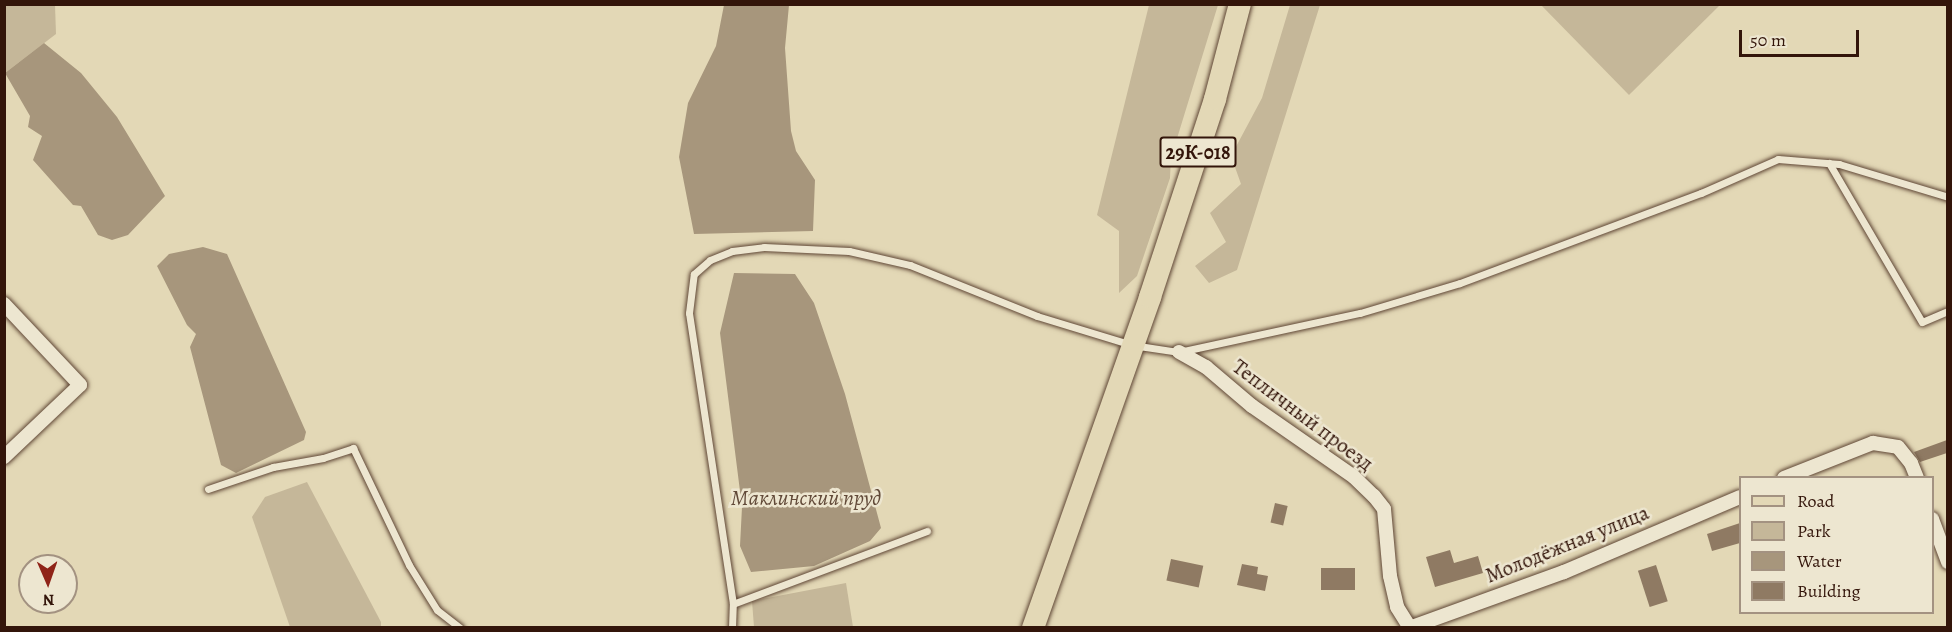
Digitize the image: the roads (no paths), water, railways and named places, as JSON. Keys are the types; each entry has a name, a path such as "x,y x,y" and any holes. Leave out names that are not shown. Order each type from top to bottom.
{"main road":[{"name":"29К-018","path":"1033,627 1215,99 1240,4"}],"street":[{"path":"4,304 80,385 4,457"},
{"name":"Тепличный проезд","path":"1179,352 1206,367 1252,406 1354,477 1374,496 1384,509 1389,576 1397,607 1410,627"},
{"path":"1787,476 1873,443 1898,447 1911,462 1917,476"},
{"name":"Молодёжная улица","path":"1410,627 1564,572 1739,497"},
{"path":"1934,525 1947,562"}],"lane":[{"path":"732,627 733,604 688,313 694,274 710,260 732,251 764,247 849,250 910,265 1037,316 1069,323 1132,345 1179,352 1360,313 1460,283 1701,193 1778,159 1829,163 1947,197"},
{"path":"1829,163 1922,321 1947,310"},
{"path":"208,489 273,466 323,458 352,448 409,565 437,610 460,627"},
{"path":"733,604 927,531"}],"water":[{"path":"724,5 789,5 785,48 791,131 796,151 815,180 813,231 694,234 679,157 688,103 716,46"},
{"path":"44,43 81,73 117,117 165,196 128,235 112,240 98,235 81,206 73,205 33,160 42,136 28,127 30,116 5,73"},
{"path":"203,247 227,254 306,432 304,440 236,473 221,465 190,347 196,334 187,325 157,266 169,254"},
{"name":"Маклинский пруд","path":"734,273 795,274 814,303 845,394 881,528 870,541 814,566 751,572 740,546 742,507 720,333"}]}
